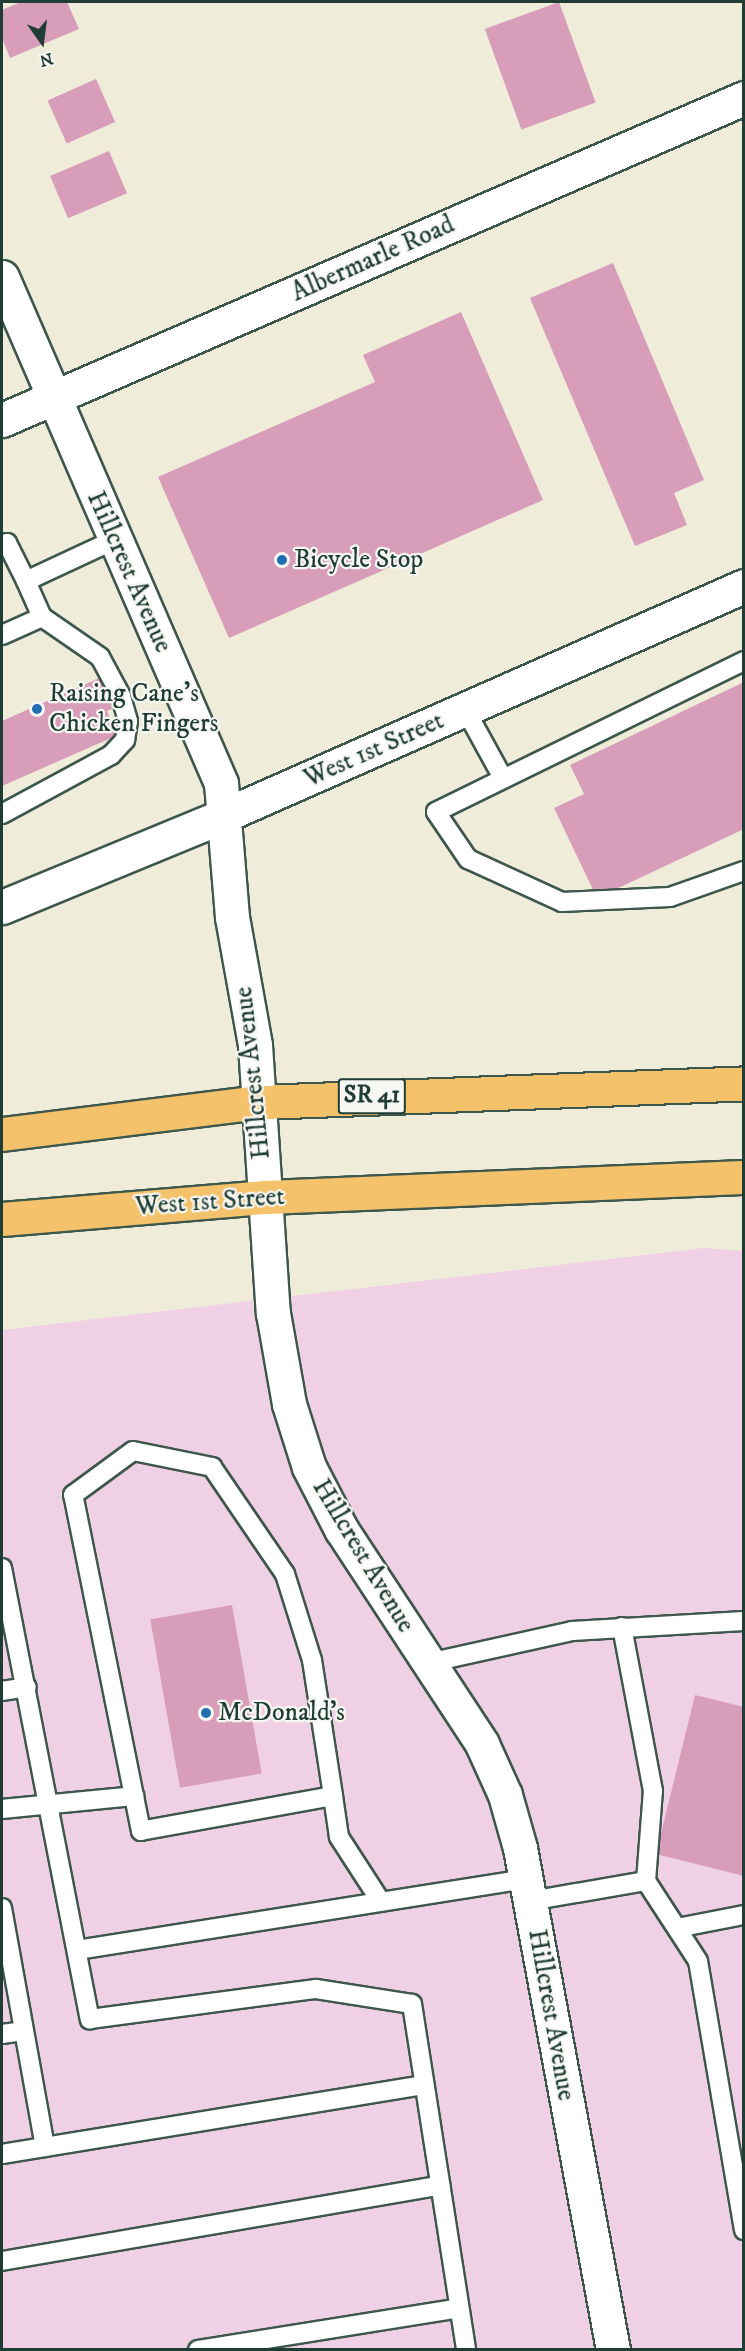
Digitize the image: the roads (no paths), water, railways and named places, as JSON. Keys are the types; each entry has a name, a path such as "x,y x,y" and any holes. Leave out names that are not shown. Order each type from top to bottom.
{"main road":[{"name":"SR 41","path":"2,1134 260,1102 744,1083"},
{"name":"West 1st Street","path":"2,1219 267,1197 744,1177"}],"street":[{"name":"Albermarle Road","path":"2,420 744,98"},
{"name":"Hillcrest Avenue","path":"2,277 52,399 221,783 232,917 260,1102 273,1313 289,1404 309,1467 341,1529 482,1744 505,1795 528,1890 613,2349"},
{"name":"West 1st Street","path":"2,907 225,815 744,586"}],"lane":[{"path":"26,581 114,540"},
{"path":"2,546 7,543 42,617 100,657 121,696 128,721 125,740 111,755 2,814"},
{"path":"2,635 42,617"},
{"path":"744,661 436,812 468,859 562,902 670,897 744,871"},
{"path":"465,710 503,778"},
{"path":"333,1796 141,1831 73,1495 133,1451 212,1467 285,1574 312,1660 333,1796 339,1837 381,1902"},
{"path":"2,1571 27,1687 90,2019 316,1989 412,2004 466,2349"},
{"path":"428,1663 572,1631 744,1621"},
{"path":"622,1627 653,1791 646,1881 698,1961 744,2230"},
{"path":"2,1691 27,1687"},
{"path":"2,1809 50,1808 134,1796"},
{"path":"77,1950 381,1902 646,1881"},
{"path":"677,1928 744,1915"},
{"path":"3,1920 45,2147"},
{"path":"2,2034 23,2031"},
{"path":"2,2154 424,2085"},
{"path":"2,2261 440,2185"},
{"path":"198,2349 459,2308"}],"place":[{"name":"Bicycle Stop","path":"282,560"},
{"name":"Raising Cane’s Chicken Fingers","path":"37,709"},
{"name":"McDonald's","path":"206,1713"}]}
